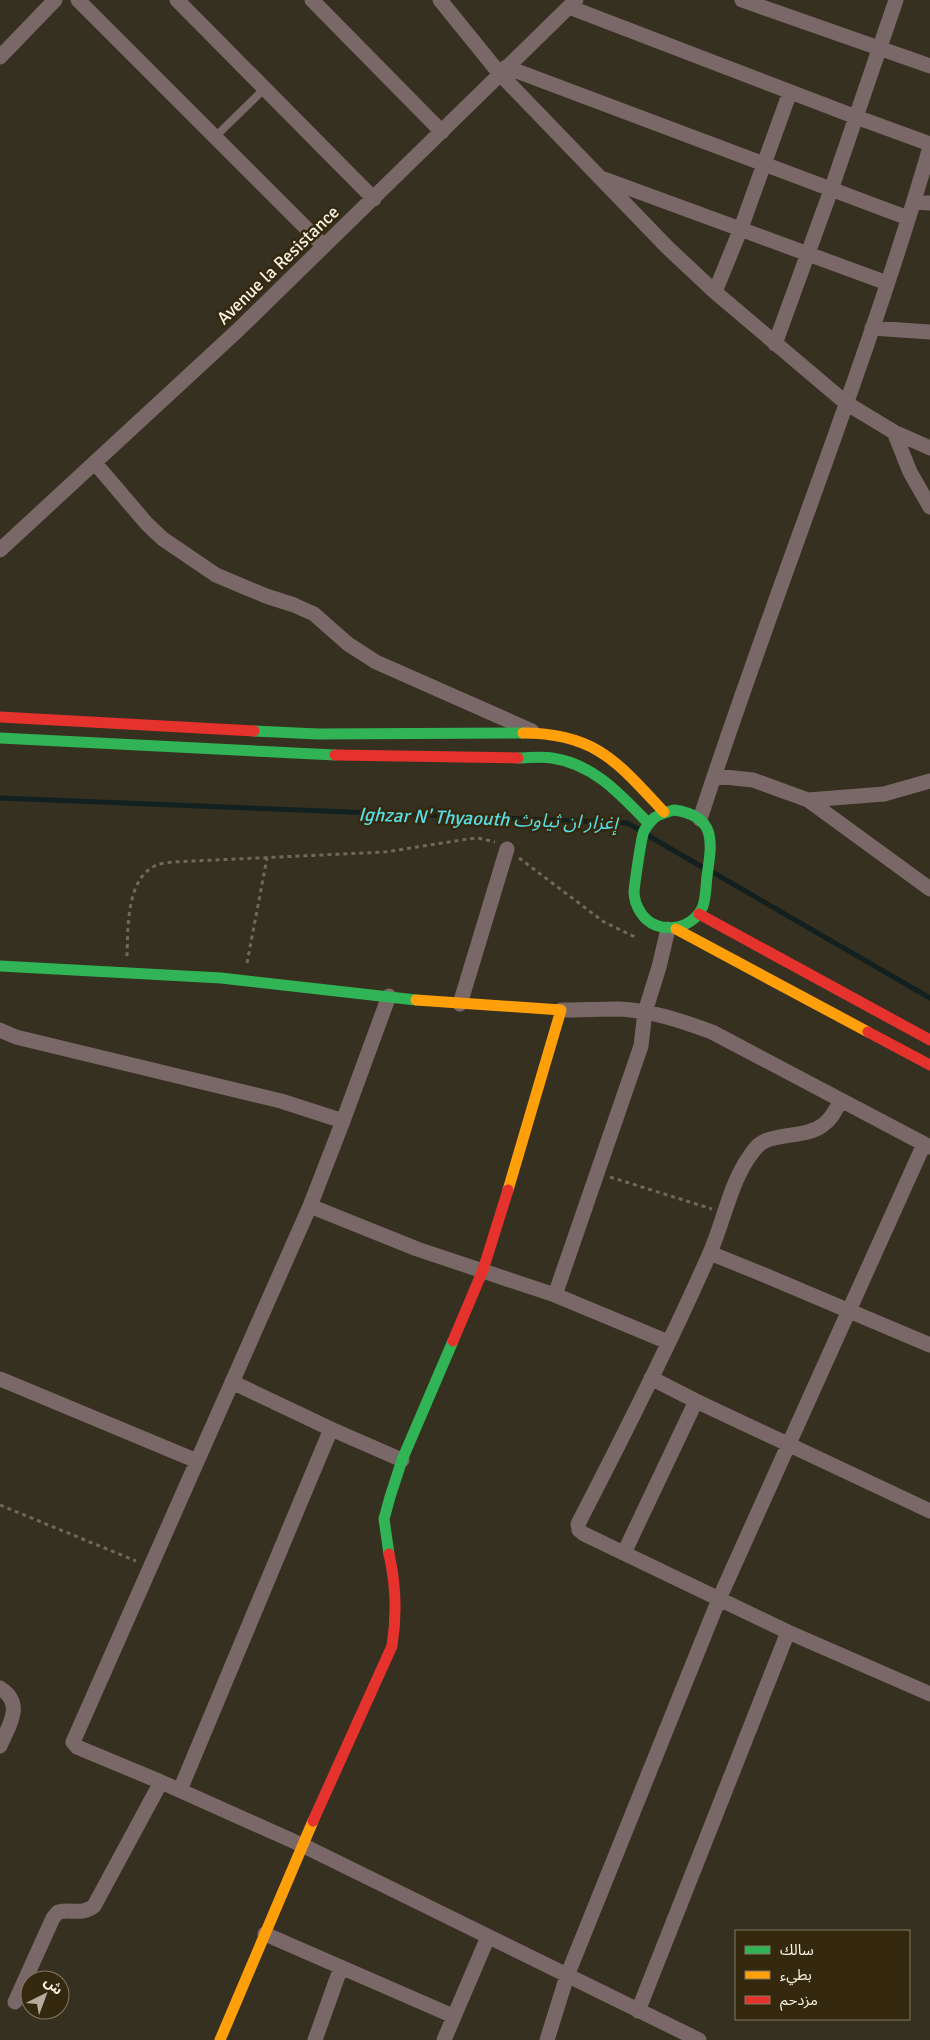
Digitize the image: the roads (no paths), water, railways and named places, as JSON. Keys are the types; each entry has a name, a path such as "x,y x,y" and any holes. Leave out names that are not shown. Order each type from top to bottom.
{"street":[{"path":"0,57 55,0"},
{"path":"78,0 324,246"},
{"path":"178,0 374,198"},
{"path":"312,0 442,132"},
{"path":"440,0 600,178 667,247 715,292 774,344 846,403 894,432 930,448"},
{"path":"742,0 930,66"},
{"path":"774,344 831,190 896,0"},
{"path":"573,3 790,92 930,146 914,202 872,328 700,819"},
{"name":"Avenue la Resistance","path":"0,550 95,463 324,246 573,3"},
{"path":"503,71 908,218"},
{"path":"715,292 741,228 790,92"},
{"path":"600,178 741,228 886,283"},
{"path":"914,202 930,203"},
{"path":"872,328 930,332"},
{"path":"894,432 910,472 930,507"},
{"path":"95,463 147,524 183,554 216,575 310,612 325,622 348,644 376,662 538,734"},
{"path":"0,717 318,734 538,734 568,736 595,748 619,766 664,812"},
{"path":"0,738 322,756 552,758 572,762 606,780 649,824"},
{"path":"714,776 753,780 808,800 930,889"},
{"path":"808,800 884,794 930,781"},
{"path":"555,1295 641,1046 645,1012 663,950 672,929 693,921 703,906 712,845 711,836 700,819 692,814 683,811 664,812 649,824 644,832 634,892 635,902 650,923 672,929 930,1065"},
{"path":"460,1004 506,849"},
{"path":"699,914 930,1040"},
{"path":"0,966 244,980 460,1004 561,1010 620,1009 645,1012 685,1022 712,1032 927,1146 848,1310 719,1599 567,1976 547,2040"},
{"path":"388,996 310,1206 72,1742 77,1747 180,1790 302,1845 699,2040"},
{"path":"220,2040 302,1845 392,1646 396,1619 395,1596 384,1518 402,1460 483,1270 561,1010"},
{"path":"0,1030 16,1037 281,1102 343,1121"},
{"path":"841,1100 831,1117 823,1125 808,1132 764,1141 758,1146 741,1170 710,1253 651,1378 578,1524 579,1530 584,1534 788,1632 930,1694"},
{"path":"310,1206 417,1249 555,1295 668,1342"},
{"path":"710,1253 930,1345"},
{"path":"651,1378 930,1511"},
{"path":"0,1379 196,1461"},
{"path":"232,1382 330,1429 402,1460"},
{"path":"624,1553 696,1401"},
{"path":"180,1790 330,1429"},
{"path":"638,2011 788,1632"},
{"path":"0,1688 8,1692 14,1704 12,1718 0,1746"},
{"path":"15,2002 53,1918 58,1912 72,1910 81,1912 94,1906 161,1782"},
{"path":"265,1934 453,2016"},
{"path":"444,2040 488,1937"},
{"path":"315,2040 341,1967"}],"lane":[{"path":"215,137 265,88"}],"waterway":[{"name":"Ighzar N' Thyaouth إغزار ان ثياوث","path":"0,798 627,823 640,830"},
{"name":"Ighzar N' Thyaouth إغزار ان ثياوث","path":"649,836 702,867"},
{"name":"Ighzar N' Thyaouth إغزار ان ثياوث","path":"714,873 930,998"}]}
